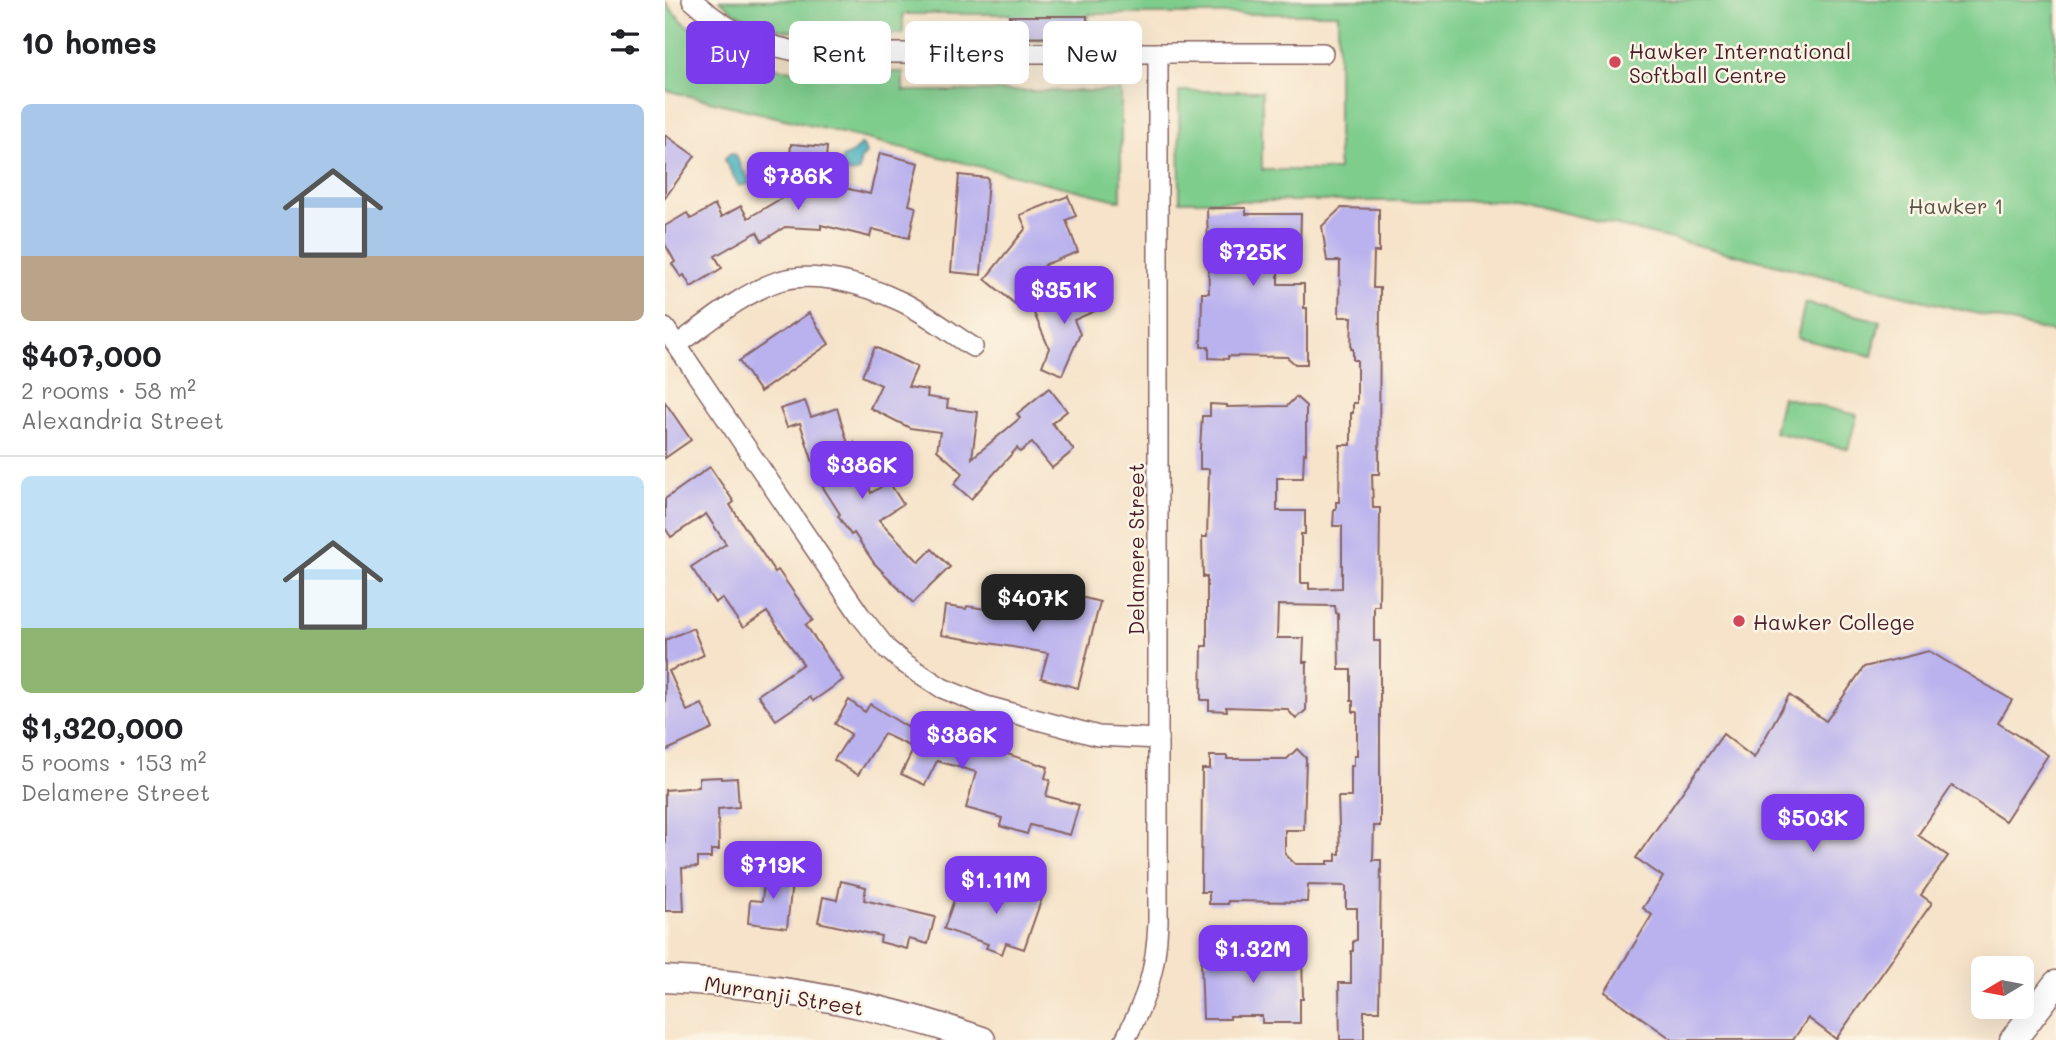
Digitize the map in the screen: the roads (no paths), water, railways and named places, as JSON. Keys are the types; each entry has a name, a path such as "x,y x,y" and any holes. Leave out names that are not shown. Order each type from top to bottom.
{"street":[{"path":"692,0 717,22 749,40 805,53 1322,53"},
{"name":"Delamere Street","path":"1125,1040 1140,1010 1157,956 1159,53"},
{"path":"677,345 749,296 775,282 806,276 835,279 901,302 973,347"},
{"path":"665,328 860,615 887,649 942,688 986,706 1098,736 1158,739"},
{"name":"Murranji Street","path":"665,979 721,982 819,997 867,1007 982,1040"},
{"path":"2017,1039 2056,984"}],"water":[{"path":"860,145 866,153 860,161 859,171 851,174 844,171 842,158 853,153"},
{"path":"731,153 736,155 749,178 749,184 739,186 725,161"}],"place":[{"name":"Hawker International Softball Centre","path":"1615,62"},
{"name":"Hawker College","path":"1739,621"}],"park label":[{"name":"Hawker 1","path":"1956,205"}]}
